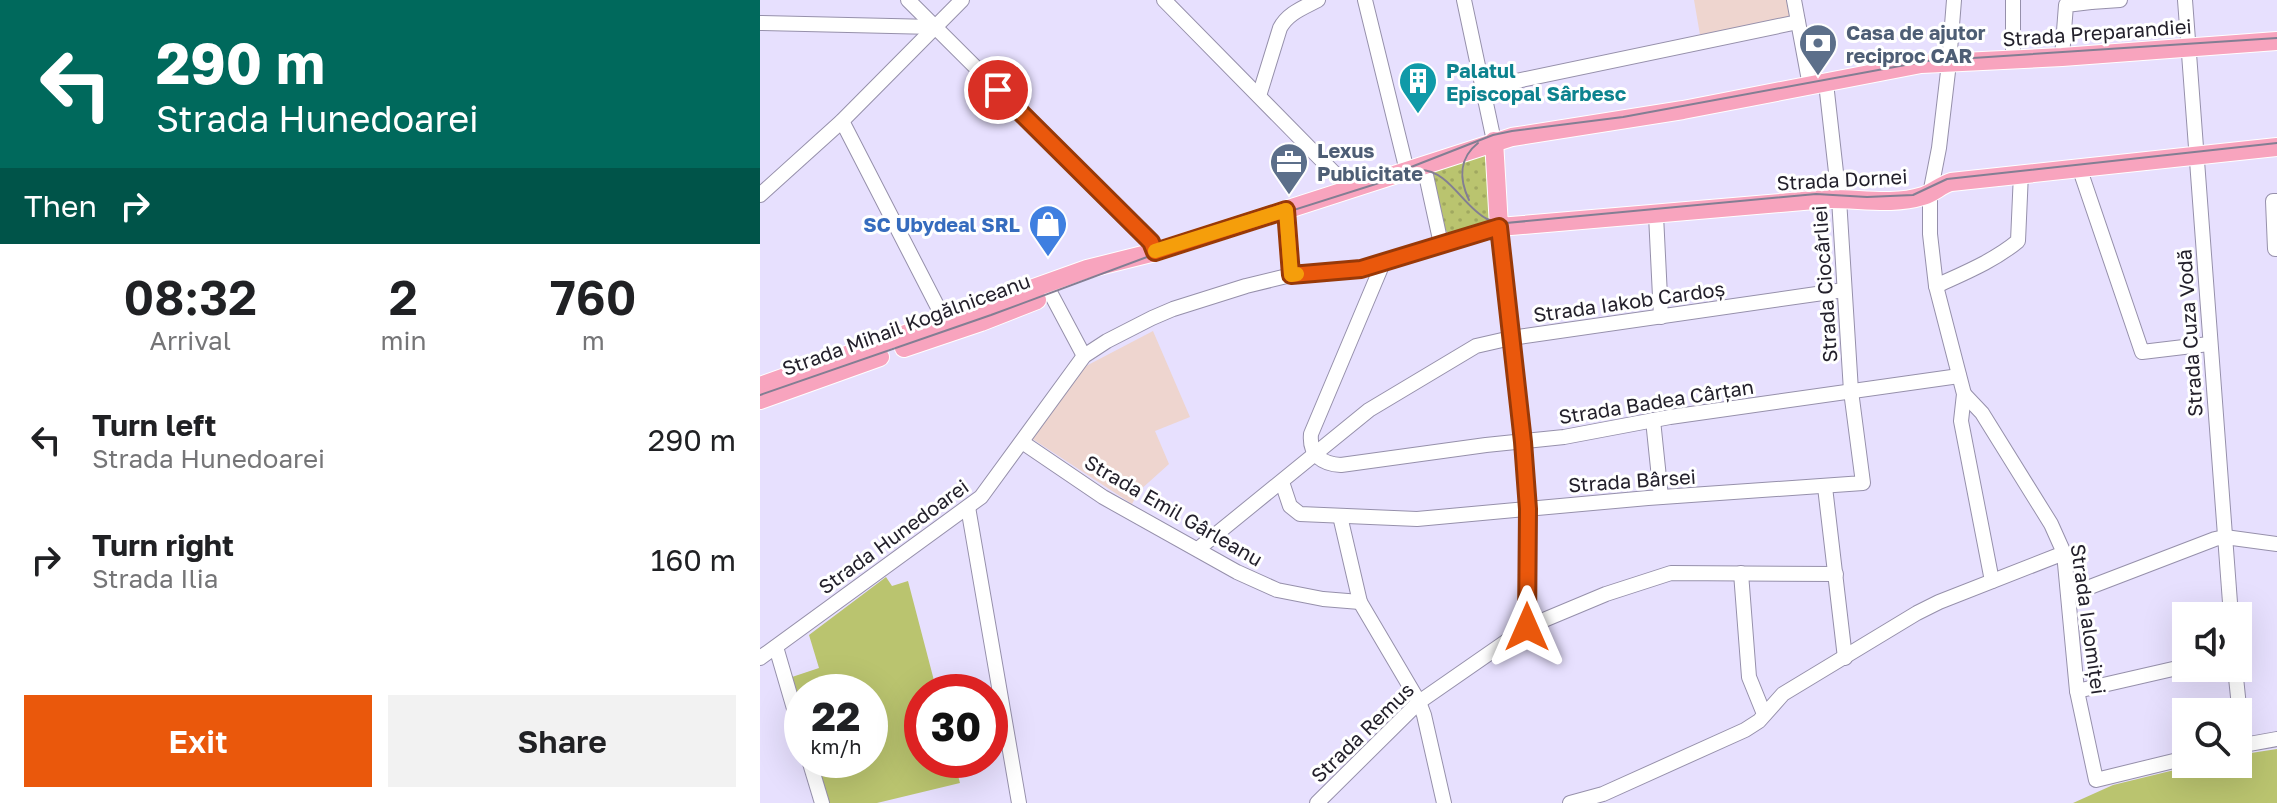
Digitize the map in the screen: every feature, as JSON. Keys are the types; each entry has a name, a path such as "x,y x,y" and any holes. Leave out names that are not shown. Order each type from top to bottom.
{"main road":[{"name":"Strada Preparandiei","path":"1494,141 1683,110 1921,64 2277,41"},
{"name":"Strada Mihail Kogălniceanu","path":"760,400 1087,269 1155,252 1494,141"},
{"path":"1494,141 1499,227"},
{"name":"Strada Dornei","path":"1499,227 1839,199 1861,202 1910,199 1930,194 1951,182 2277,147"},
{"name":"Strada Mihail Kogălniceanu","path":"760,386 1051,294 1155,252"}],"street":[{"path":"908,0 1151,242 1155,252"},
{"path":"760,195 842,121 962,0"},
{"path":"1164,0 1350,189"},
{"path":"1259,96 1280,28 1290,14 1318,0"},
{"path":"1365,0 1441,244"},
{"path":"1464,0 1494,141"},
{"name":"Strada Ciocârliei","path":"1794,0 1818,84 1839,199 1851,391 1863,483"},
{"path":"1954,0 1939,148 1930,194 1930,234 1936,286 1964,394 1961,421 1992,581"},
{"path":"2013,0 2013,60"},
{"path":"2062,57 2066,5 2120,0"},
{"name":"Strada Cuza Vodă","path":"2185,0 2230,602"},
{"path":"1483,88 1798,22"},
{"path":"760,23 934,27"},
{"path":"842,121 948,326"},
{"path":"2079,167 2142,352 2209,344"},
{"path":"1936,286 2018,241 2021,173"},
{"path":"2276,249 2273,201 2277,201"},
{"path":"1286,210 1291,275"},
{"path":"1656,215 1661,317"},
{"path":"1499,227 1528,509 1527,627"},
{"name":"Strada Hunedoarei","path":"760,658 986,492 1084,356 1107,341 1173,309 1246,286 1291,275 1349,271 1499,227"},
{"path":"1315,454 1311,447 1311,434 1383,263"},
{"name":"Strada Iakob Cardoș","path":"1198,549 1369,410 1476,346 1511,338 1844,290"},
{"path":"1051,294 1084,356"},
{"name":"Strada Badea Cârțan","path":"1315,454 1330,465 1341,465 1564,437 1653,420 1959,376"},
{"name":"Strada Ialomiței","path":"1964,394 1982,413 2051,524 2064,553 2077,691 2096,780 2172,761"},
{"path":"1961,421 1982,413"},
{"path":"1653,420 1661,497"},
{"name":"Strada Emil Gârleanu","path":"1022,442 1103,497 1237,572 1277,590 1360,602"},
{"name":"Strada Bârsei","path":"1282,482 1290,506 1300,514 1417,519 1863,483"},
{"path":"1825,487 1845,658"},
{"path":"968,507 1019,803"},
{"path":"1340,516 1360,602 1419,702 1430,736 1444,803"},
{"path":"2069,595 2225,537 2277,544"},
{"path":"1570,803 1603,794 1745,730 1759,721 1783,694 1917,613 2064,553"},
{"name":"Strada Remus","path":"1317,803 1419,702 1527,627 1606,594 1671,573 1836,574"},
{"path":"1741,573 1749,677 1764,714"},
{"path":"776,647 784,674"},
{"path":"2077,691 2172,669"},
{"path":"2252,744 2277,739"},
{"path":"814,778 822,803"}],"shaded area":[{"path":"1694,0 1788,0 1791,16 1700,35"},
{"path":"1153,331 1190,417 1155,431 1169,464 1139,491 1132,504 1031,438 1086,366"}],"green space":[{"path":"1480,151 1488,158 1493,214 1489,221 1452,234 1443,226 1432,170"},
{"path":"886,577 892,586 908,581 932,674 904,674 904,778 959,778 960,783 877,803 829,803 821,778 888,778 888,674 801,674 819,668 809,635"},
{"path":"2277,749 2277,803 2073,803 2113,785 2172,771 2172,778 2252,778 2252,753"}],"tram line":[{"path":"1411,167 1493,135 1512,131 1623,117 1927,61 2277,38"},
{"path":"1469,200 1462,177 1464,162 1478,143"},
{"path":"760,395 1155,254 1420,170 1448,182 1487,219 1506,223 1816,194 1867,197 1913,195 1947,179 2277,143"}],"slow traffic":[{"path":"1155,251 1286,210 1291,275 1297,274"}],"place":[{"name":"Casa de ajutor reciproc CAR","path":"1818,77"},
{"name":"Palatul Episcopal Sârbesc","path":"1418,115"},
{"name":"Lexus Publicitate","path":"1289,196"},
{"name":"SC Ubydeal SRL","path":"1048,258"}],"route":[{"path":"998,90 1151,242 1155,252 1286,210 1291,275 1349,271 1499,227 1528,509 1527,627"}]}
